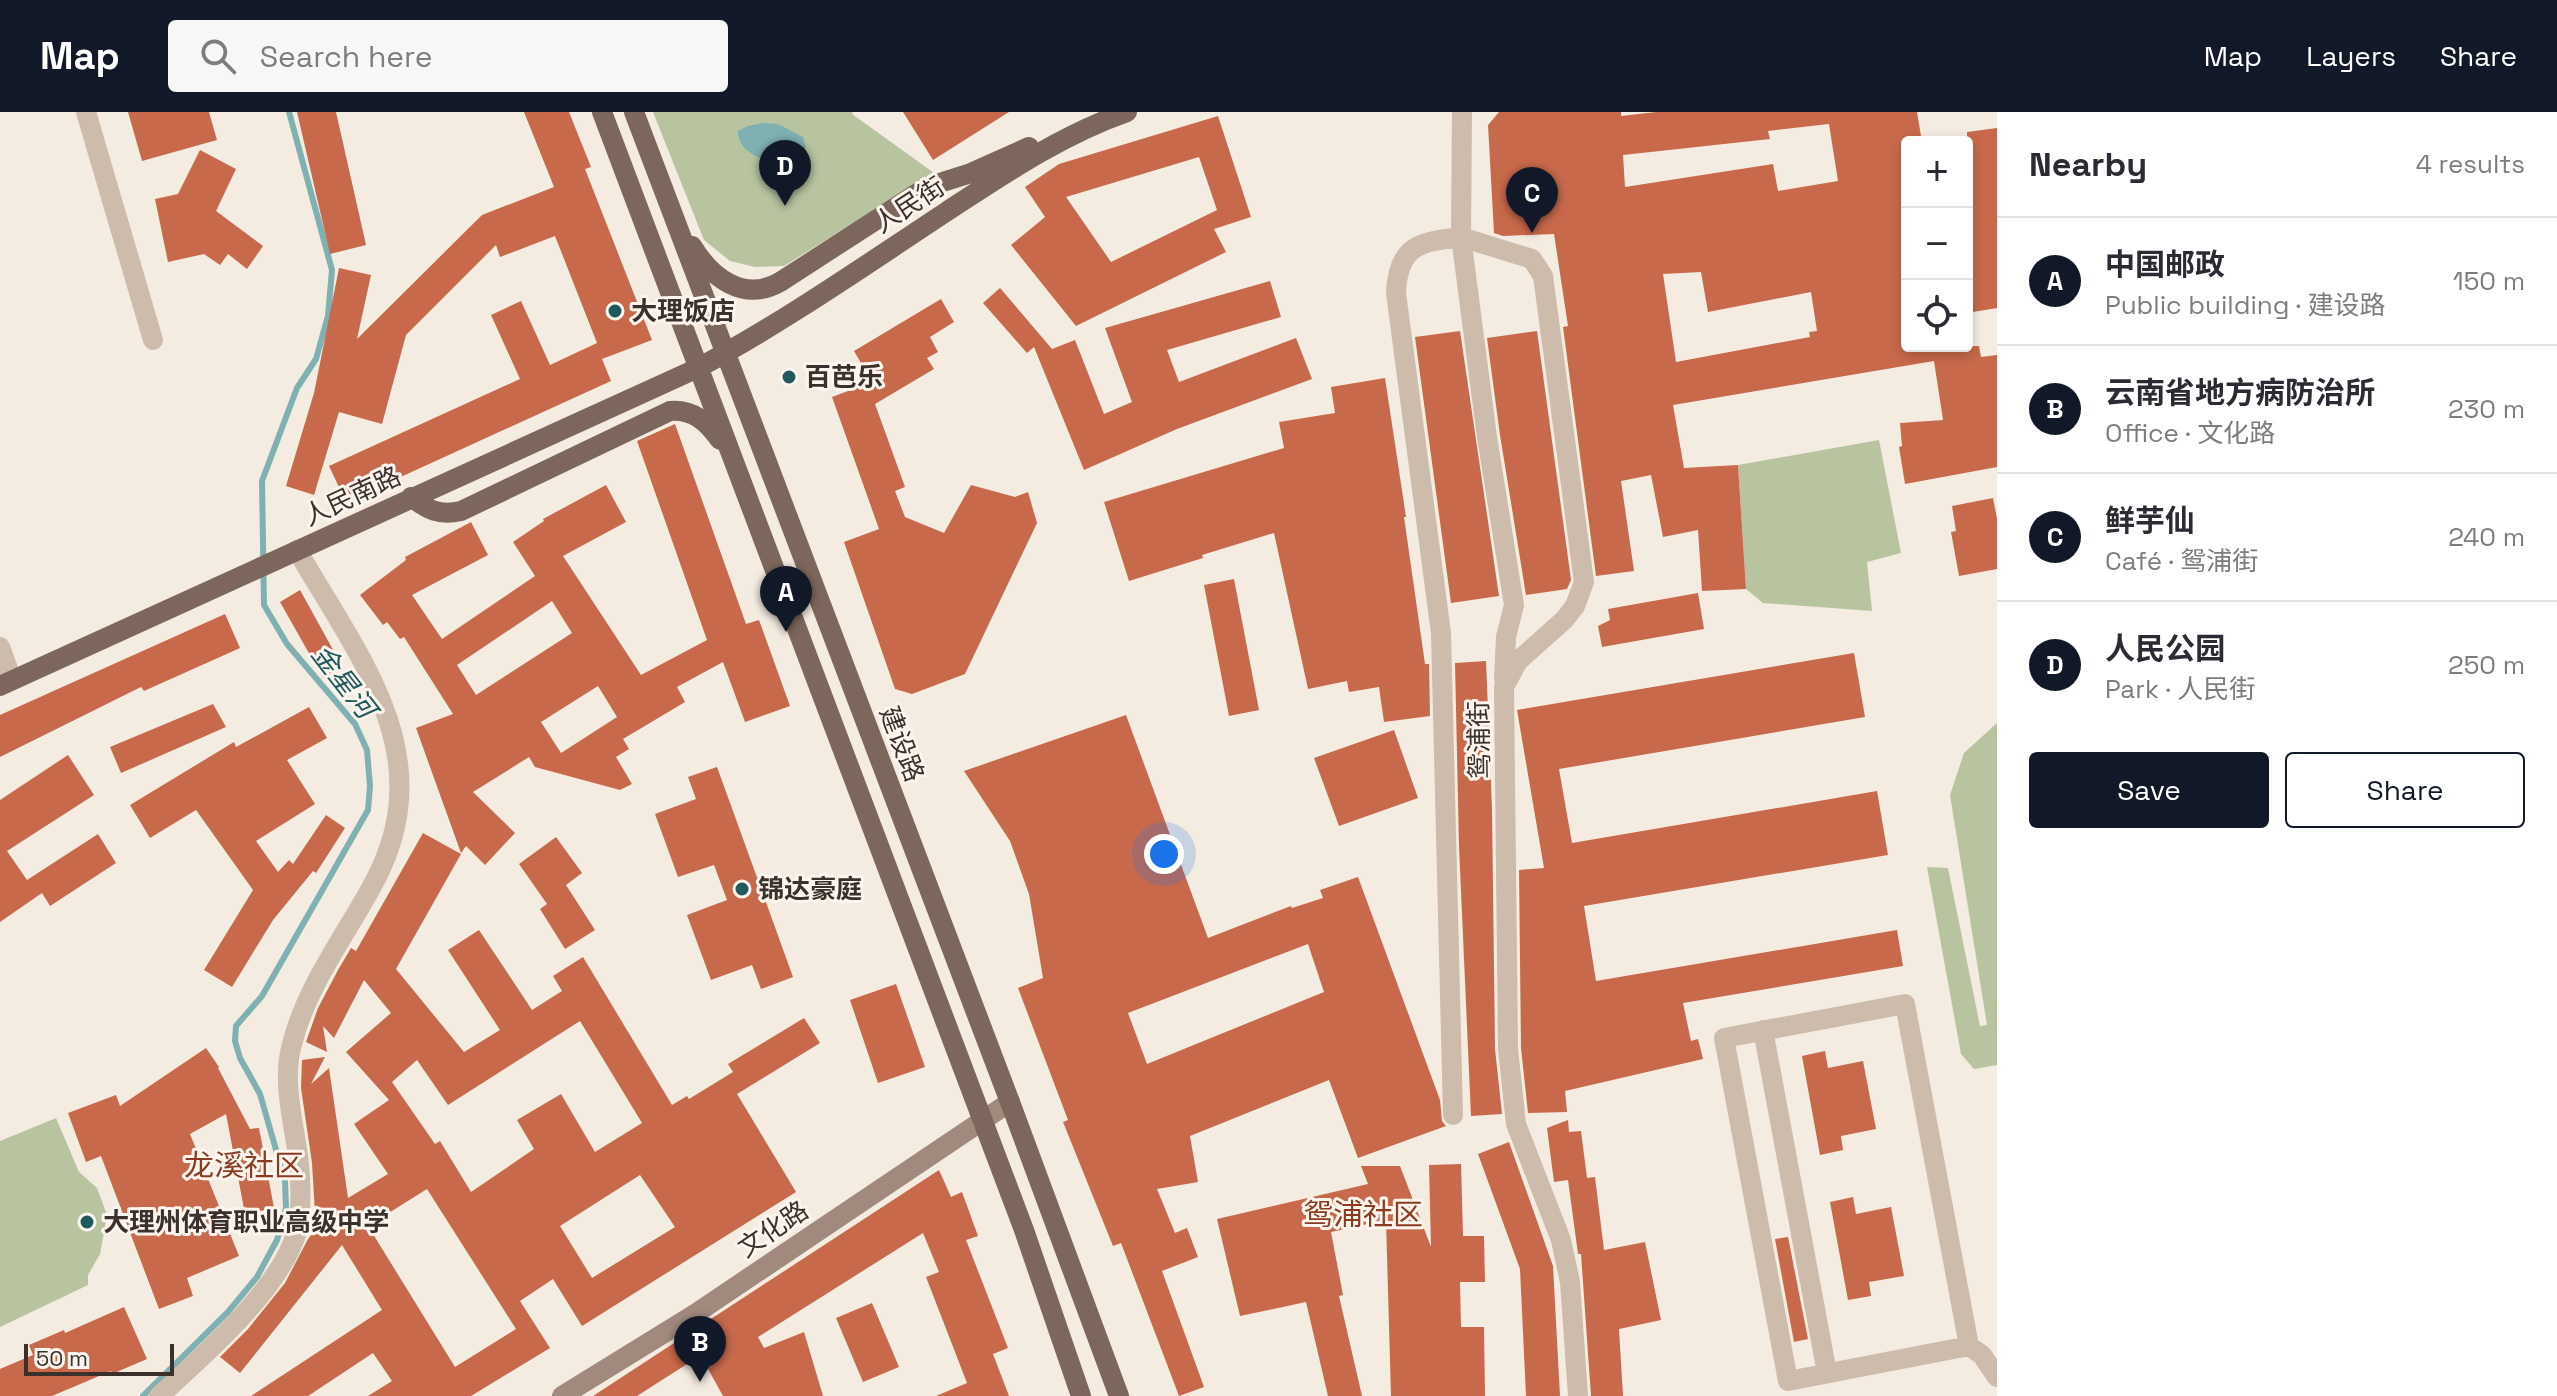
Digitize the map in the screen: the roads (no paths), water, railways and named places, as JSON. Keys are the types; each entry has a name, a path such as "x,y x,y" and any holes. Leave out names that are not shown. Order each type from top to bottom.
{"main road":[{"path":"602,112 1024,1230 1081,1396"},
{"name":"建设路","path":"634,112 1119,1396"},
{"name":"人民街","path":"726,353 779,322 1002,176 1082,131 1127,112"},
{"path":"674,216 700,259 712,271 740,288 765,289 776,285 927,187 971,173 1048,139 1082,131"},
{"name":"人民南路","path":"6,683 726,353"},
{"path":"411,497 433,512 461,511 670,411 688,412 704,421 732,458"}],"street":[{"path":"86,112 153,340"},
{"path":"1462,112 1461,237 1487,437 1514,605 1506,637 1504,687"},
{"path":"1453,1115 1441,633 1396,293 1397,273 1403,259 1413,248 1421,243 1461,237"},
{"name":"鸳浦街","path":"1461,237 1532,259 1543,276 1584,582 1575,606 1564,620 1518,661 1504,687 1508,1049 1516,1124 1561,1240 1570,1282 1578,1396"},
{"path":"159,1396 201,1358 254,1301 280,1268 292,1246 299,1223 301,1196 289,1083 291,1045 320,979 381,869 400,808 400,766 387,715 369,676 297,550"},
{"path":"0,647 6,683"},
{"path":"1969,1346 1788,1381 1724,1038 1905,1004 1969,1346 1982,1355 1997,1377"},
{"path":"1763,1030 1827,1373"},
{"name":"文化路","path":"562,1396 695,1314 1010,1102"}],"water":[{"path":"763,123 778,124 803,137 806,148 789,159 756,156 740,142 738,131"}],"waterway":[{"name":"金星河","path":"143,1396 228,1312 257,1277 277,1240 286,1208 285,1181 260,1094 240,1058 235,1041 236,1026 262,996 368,810 367,750 355,724 287,644 264,605 262,481 297,388 316,359 328,316 332,270 289,112"}],"place":[{"name":"人民公园","path":"785,206"},
{"name":"鲜芋仙","path":"1532,233"},
{"name":"大理饭店","path":"615,311"},
{"name":"百芭乐","path":"789,377"},
{"name":"中国邮政","path":"786,632"},
{"name":"锦达豪庭","path":"742,889"},
{"name":"大理州体育职业高级中学","path":"87,1222"},
{"name":"云南省地方病防治所","path":"700,1382"}],"district":[{"name":"龙溪社区","path":"244,1166"},
{"name":"鸳浦社区","path":"1363,1215"}]}
